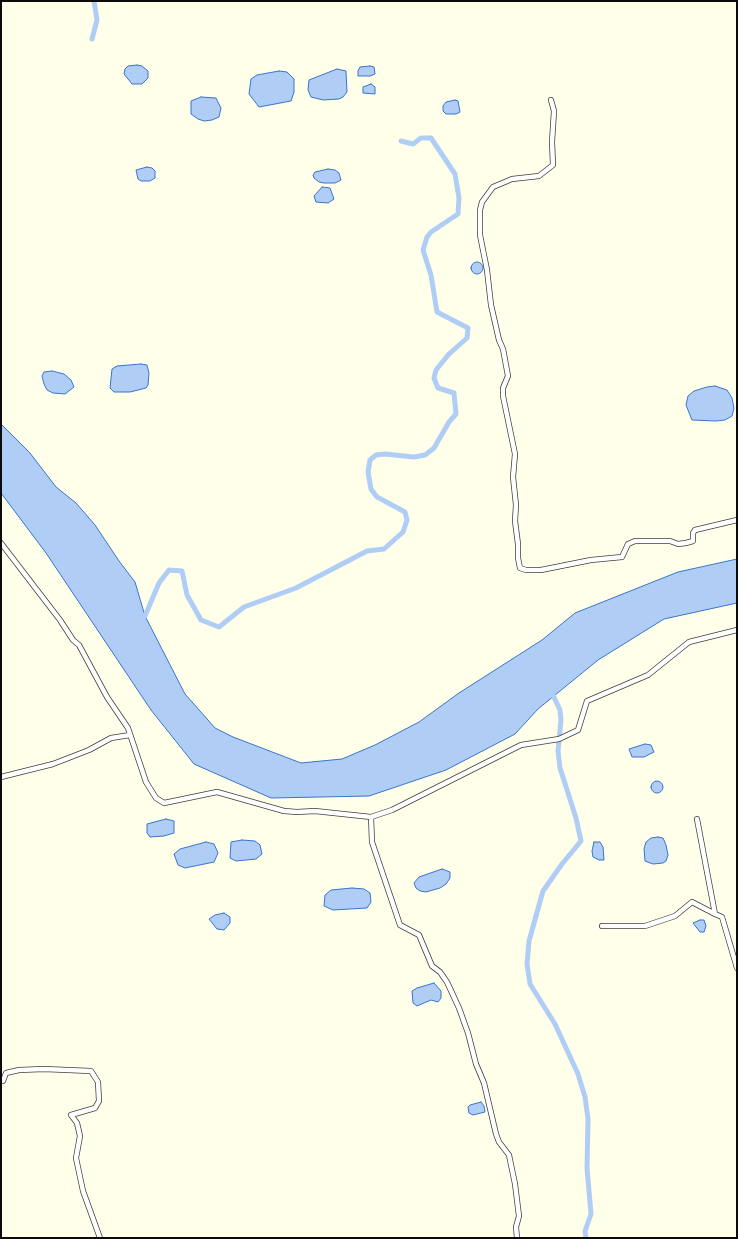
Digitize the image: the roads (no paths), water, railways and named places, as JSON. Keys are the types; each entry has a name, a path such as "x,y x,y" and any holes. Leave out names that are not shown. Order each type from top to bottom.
{"street":[{"path":"551,100 554,111 553,164 539,176 512,179 493,187 482,202 480,210 480,235 491,305 508,376 503,388 503,396 515,454 515,521 520,568 541,570 591,560 622,557 628,544 635,541 686,543 693,540 695,530 737,520"},
{"path":"1,543 73,640 79,645 107,697 128,728 146,782 156,798 164,803 217,792 284,811 325,812 371,817 392,810 521,745 559,739 578,730 587,701 648,675 689,642 737,630"},
{"path":"1,777 53,764 89,750 111,738 130,735"},
{"path":"371,817 372,842 400,925 419,935 432,966 440,972 447,982 468,1033 476,1064 484,1083 498,1142 509,1155 520,1216 516,1227 517,1238"},
{"path":"697,818 715,914"},
{"path":"602,926 645,926 675,916 692,902 722,917 737,968"},
{"path":"1,1081 3,1081 6,1073 19,1070 74,1070 91,1071 98,1082 99,1101 95,1108 71,1115 77,1123 80,1136 76,1158 82,1191 100,1238"}],"water":[{"path":"128,66 142,66 148,71 148,78 142,84 132,84 124,74 125,69"},
{"path":"360,67 374,67 375,74 358,76"},
{"path":"337,69 346,71 347,92 343,97 323,100 311,97 308,90 309,80"},
{"path":"279,71 287,72 294,79 294,92 291,101 259,107 249,94 251,79 257,75"},
{"path":"371,84 375,87 375,94 363,93 363,87"},
{"path":"201,97 216,98 221,108 219,117 204,121 191,114 191,101"},
{"path":"458,101 460,112 446,114 443,111 443,106 446,102"},
{"path":"147,167 155,171 155,178 150,181 141,181 138,179 136,170"},
{"path":"328,169 339,173 341,180 335,183 324,183 314,178 315,172"},
{"path":"322,187 330,188 334,199 328,203 316,202 314,196"},
{"path":"477,262 483,268 477,274 471,268"},
{"path":"147,365 149,373 146,388 130,392 114,392 110,388 112,369 117,366"},
{"path":"52,371 64,374 71,380 74,387 65,394 53,393 47,390 42,376 44,372"},
{"path":"715,386 727,390 732,398 734,408 732,416 725,420 716,421 692,420 686,405 688,396 694,391"},
{"path":"1,424 30,453 56,487 76,503 95,525 135,582 145,616 185,694 215,728 233,737 301,763 342,759 375,745 419,722 459,693 542,640 575,613 678,572 737,559 737,603 664,619 598,660 538,709 515,734 446,770 369,796 271,798 194,764 151,710 46,553 1,493"},
{"path":"645,744 651,745 654,752 644,757 632,757 629,749"},
{"path":"659,781 662,782 662,792 655,793 652,792 651,785 652,782"},
{"path":"166,819 174,821 174,833 150,837 147,833 147,824"},
{"path":"651,838 663,838 668,855 663,863 653,864 645,861 644,849 646,842"},
{"path":"242,840 255,841 260,845 262,854 256,859 236,861 230,858 231,842"},
{"path":"206,842 214,844 218,853 214,862 185,868 178,865 174,854 180,849"},
{"path":"594,842 600,842 603,847 604,860 593,857"},
{"path":"442,869 450,872 450,878 446,884 426,892 416,888 414,883 419,877"},
{"path":"364,889 370,893 371,902 367,908 333,910 324,906 325,895 331,890"},
{"path":"224,913 230,917 230,923 224,930 217,929 209,919"},
{"path":"704,920 706,926 704,932 700,932 693,923"},
{"path":"434,983 441,991 441,998 438,1002 431,1000 417,1006 413,1003 412,991"},
{"path":"481,1102 485,1112 473,1115 469,1113 468,1107 470,1105"}],"waterway":[{"path":"92,39 97,20 94,1"},
{"path":"145,616 159,583 169,570 182,571 187,595 201,620 219,627 244,607 296,588 367,551 384,549 403,532 407,520 405,512 377,497 371,489 368,472 370,460 376,455 385,454 414,457 425,455 434,448 449,422 456,414 454,393 438,388 434,378 436,370 449,354 467,338 468,328 437,312 431,275 423,250 427,237 431,232 458,214 459,198 455,174 431,138 421,138 413,144 401,141"},
{"path":"552,693 560,710 558,751 560,768 576,818 581,841 543,891 529,941 527,964 530,984 555,1024 578,1074 585,1097 588,1119 587,1168 591,1214 585,1231 586,1238"}]}
